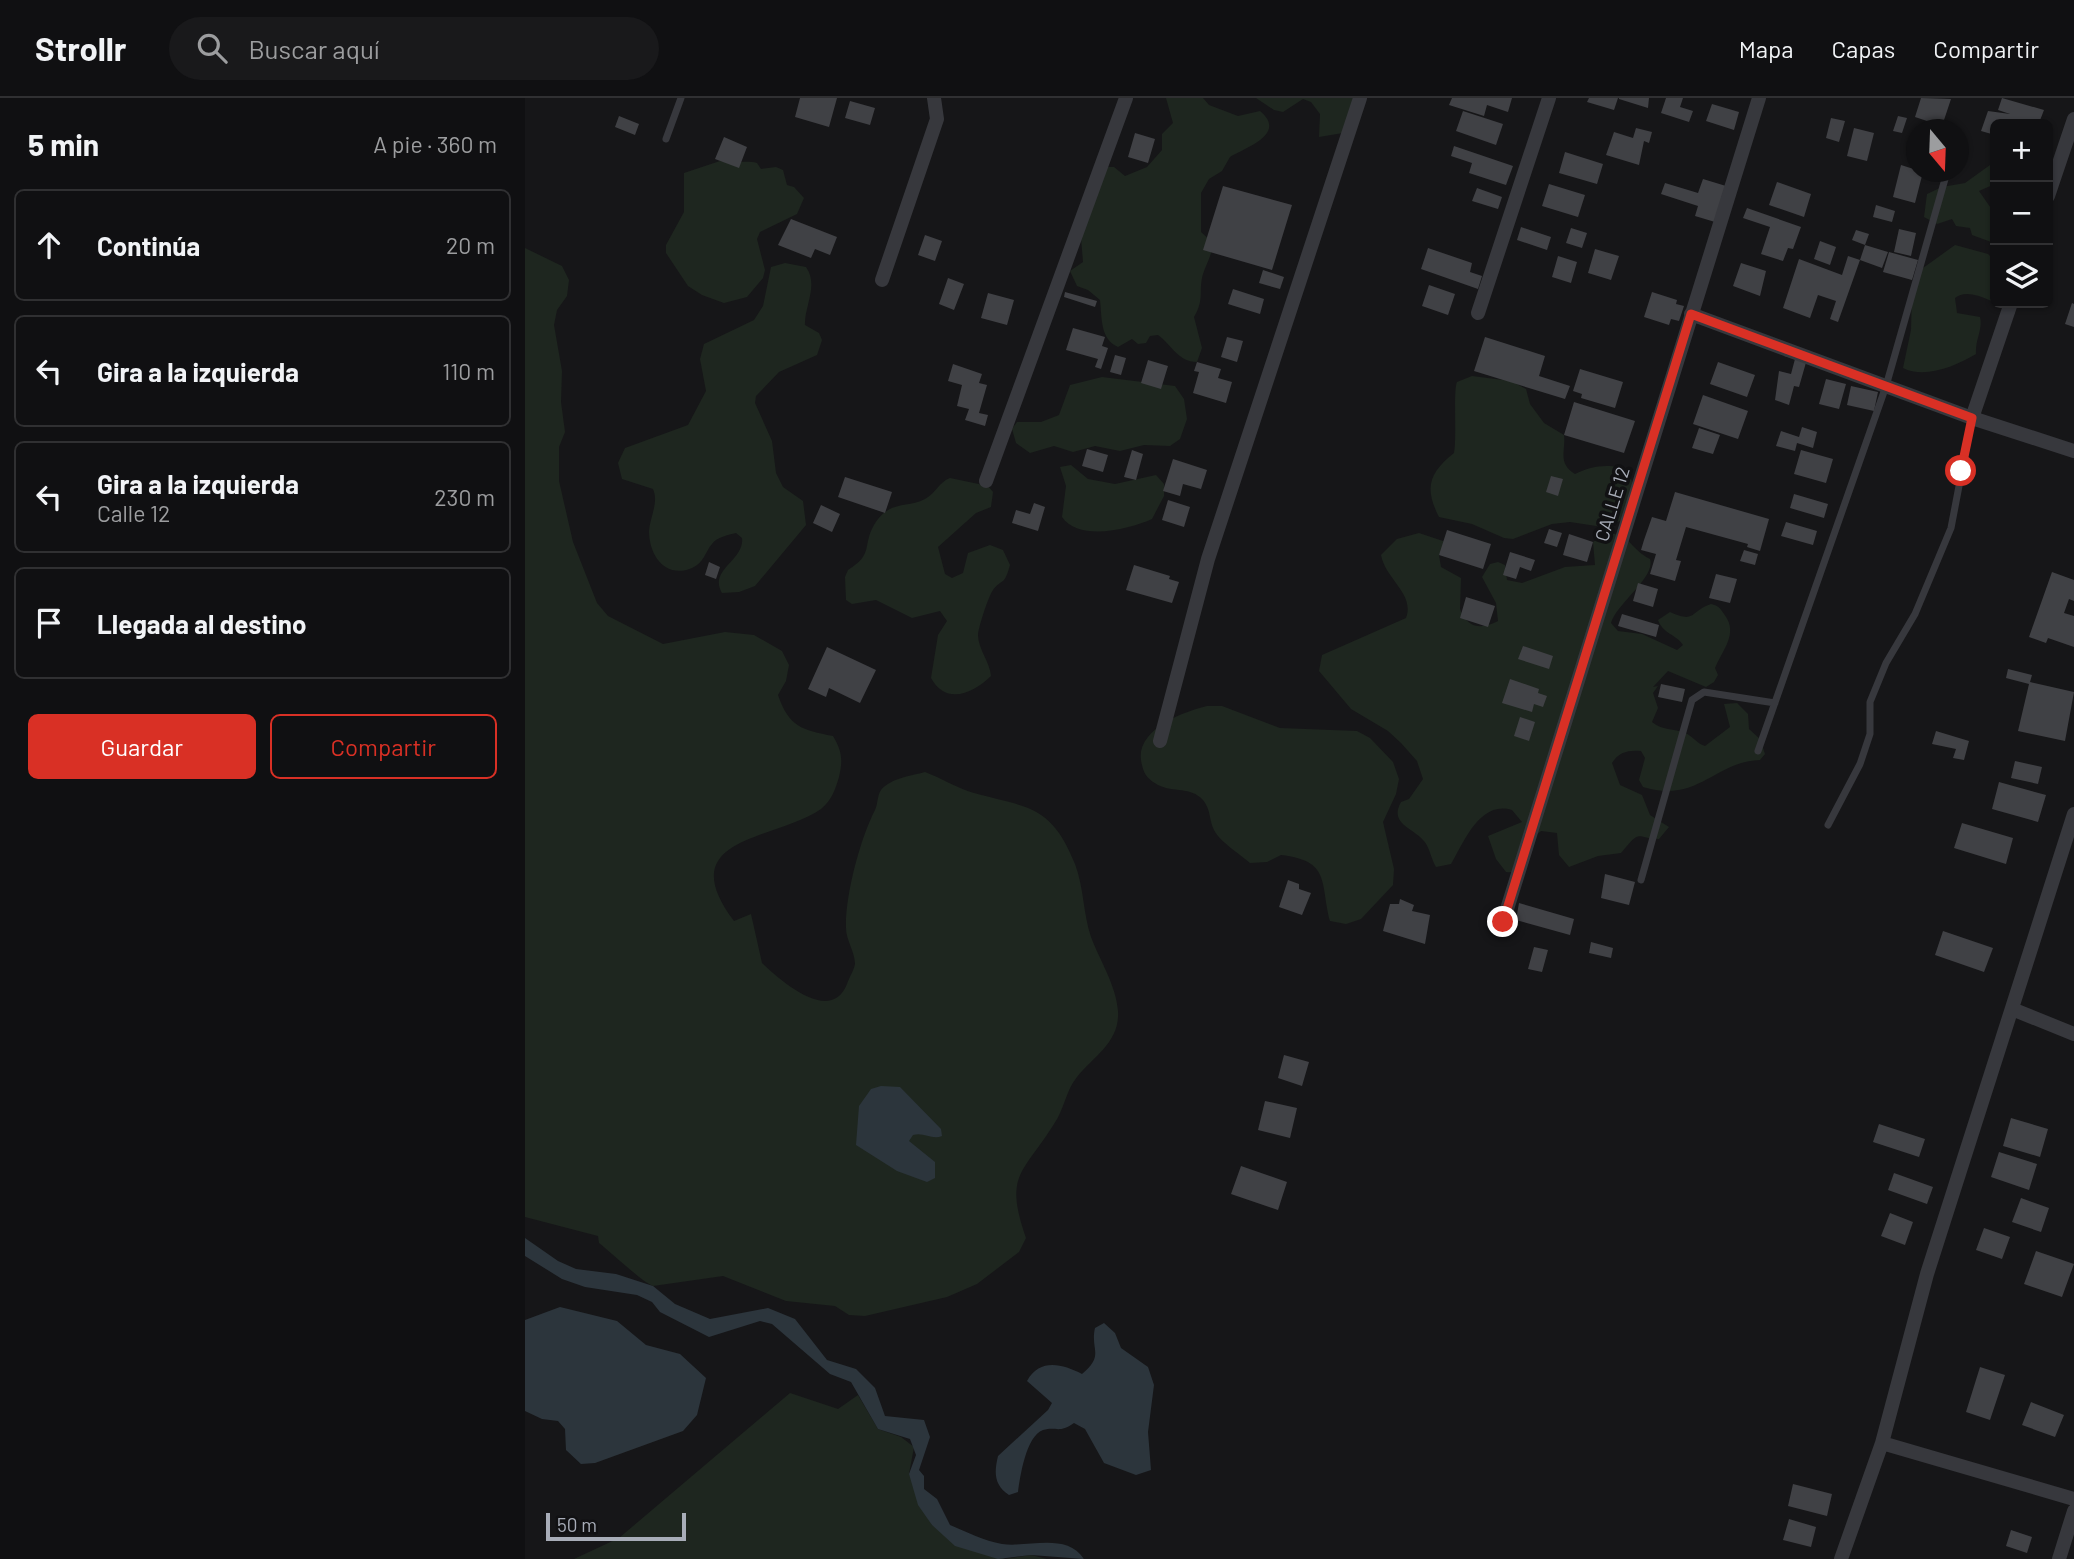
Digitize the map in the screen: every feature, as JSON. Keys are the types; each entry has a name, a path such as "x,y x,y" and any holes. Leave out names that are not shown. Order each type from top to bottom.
{"street":[{"path":"881,280 937,119 934,98"},
{"path":"986,481 1126,98"},
{"path":"1160,741 1208,559 1360,98"},
{"path":"1478,313 1549,98"},
{"name":"CALLE 12","path":"1503,922 1759,98"},
{"path":"2053,182 2074,119"},
{"path":"1972,418 2009,308"},
{"path":"1691,314 1972,418 2074,451"},
{"path":"1841,1559 1882,1443 1927,1274 2074,814"},
{"path":"2012,1009 2074,1034"},
{"path":"1882,1443 2074,1499"},
{"path":"2059,1559 2074,1511"}],"lane":[{"path":"667,139 681,98"},
{"path":"1758,751 1886,386 1944,182"},
{"path":"1828,825 1860,764 1870,734 1870,702 1886,663 1915,614 1951,528 1972,418"},
{"path":"1641,880 1692,700 1704,692 1775,703"}],"shaded area":[{"path":"1166,98 1203,98 1209,105 1238,116 1260,111 1267,119 1269,127 1261,139 1230,157 1222,171 1209,179 1201,193 1201,232 1212,242 1212,246 1194,317 1202,348 1197,362 1180,356 1158,335 1150,336 1146,343 1138,344 1132,339 1118,347 1112,343 1103,327 1100,300 1088,290 1077,286 1070,271 1083,262 1081,238 1107,167 1114,167 1125,176 1147,167 1162,150 1162,134 1173,123"},
{"path":"1256,98 1353,98 1343,133 1319,137 1320,114 1311,102 1303,99 1283,112 1274,110"},
{"path":"720,161 752,162 757,163 761,169 776,167 783,170 787,185 794,187 804,198 797,214 760,232 757,239 765,270 763,278 747,297 724,303 702,295 688,286 666,253 666,245 684,212 684,173"},
{"path":"1990,165 1990,186 1979,191 1990,207 1990,242 1972,235 1970,228 1956,226 1952,219 1937,224 1924,217 1927,194 1969,180"},
{"path":"1955,245 1990,256 1990,301 1967,294 1955,298 1957,313 1980,317 1976,354 1950,367 1930,372 1903,368 1911,330 1912,290 1923,268"},
{"path":"525,248 562,266 569,280 567,296 557,310 554,325 562,371 561,402 565,432 559,447 559,481 573,542 597,603 608,616 663,644 725,632 754,635 782,651 789,665 786,681 778,695 782,706 798,725 813,732 833,736 840,751 839,777 825,806 801,820 736,845 721,857 714,872 717,893 734,921 751,914 762,963 781,980 806,996 830,1001 840,996 855,964 846,932 846,915 859,852 881,790 902,778 925,772 968,791 1036,812 1057,830 1075,864 1091,937 1117,1001 1118,1022 1105,1048 1073,1082 1057,1118 1020,1176 1017,1200 1026,1238 1019,1252 977,1284 947,1297 865,1316 849,1315 835,1306 786,1301 723,1276 653,1286 599,1243 598,1236 525,1217"},
{"path":"785,263 806,267 810,274 811,289 805,325 819,333 822,340 817,355 779,372 756,396 755,403 772,441 776,473 783,487 803,501 806,525 755,586 739,592 722,593 720,578 738,553 742,538 736,533 717,540 692,568 683,571 667,568 656,557 650,540 649,531 655,504 653,489 622,479 618,463 625,448 688,425 706,391 700,359 704,344 754,320 763,306 771,267"},
{"path":"1472,376 1511,381 1526,389 1530,404 1544,423 1564,435 1564,461 1575,474 1593,467 1613,466 1628,474 1632,482 1632,494 1623,520 1603,527 1570,522 1552,524 1513,539 1504,538 1472,524 1439,517 1431,498 1431,482 1439,467 1454,453 1457,382"},
{"path":"1102,377 1175,386 1184,399 1187,419 1180,439 1170,446 1144,445 1120,451 1095,446 1073,452 1054,446 1030,453 1016,443 1012,429 1017,422 1041,422 1059,415 1070,385"},
{"path":"1071,465 1088,479 1115,484 1156,475 1164,484 1164,496 1152,519 1143,523 1105,531 1080,529 1070,525 1062,517 1066,486 1060,467"},
{"path":"950,478 988,486 993,492 991,507 976,513 938,547 945,574 952,578 963,573 968,553 990,545 1003,550 1010,565 1004,579 991,594 978,632 991,676 977,687 960,694 944,692 931,678 938,635 947,621 940,611 912,618 876,600 852,604 846,600 845,577 848,570 864,554 874,525 880,517 892,508 925,499"},
{"path":"1419,533 1449,543 1439,555 1441,567 1461,578 1460,609 1471,624 1480,626 1498,621 1496,603 1482,577 1490,564 1498,562 1505,565 1507,580 1522,583 1565,567 1595,565 1593,542 1613,534 1625,538 1650,559 1650,566 1642,582 1614,616 1611,623 1618,631 1642,634 1677,650 1683,645 1663,628 1658,620 1670,612 1689,617 1711,604 1720,609 1730,628 1728,641 1715,668 1718,675 1714,682 1706,687 1668,671 1653,687 1658,686 1653,693 1658,708 1652,722 1660,727 1685,733 1705,746 1730,727 1724,704 1737,703 1748,714 1749,729 1760,739 1765,754 1760,760 1730,767 1692,786 1662,791 1643,787 1639,780 1645,758 1641,751 1624,752 1612,763 1620,785 1642,795 1650,815 1669,827 1659,839 1639,836 1621,853 1598,856 1569,867 1559,855 1557,833 1541,831 1535,836 1533,850 1524,867 1506,872 1496,859 1488,836 1522,822 1512,810 1501,809 1491,811 1474,825 1451,864 1436,867 1424,841 1403,824 1398,815 1401,802 1409,799 1423,779 1417,761 1388,731 1351,709 1319,671 1322,655 1406,618 1407,602 1388,572 1381,555 1397,539"},
{"path":"1207,706 1222,706 1280,728 1357,731 1370,738 1393,762 1399,779 1396,794 1383,822 1394,869 1393,885 1361,919 1346,924 1330,921 1321,876 1316,868 1308,862 1281,855 1267,862 1250,863 1217,834 1203,800 1187,791 1158,785 1146,774 1141,753 1144,742 1152,733 1173,718"},
{"path":"881,1086 900,1087 941,1129 942,1136 917,1134 909,1141 935,1162 935,1178 927,1182 897,1171 856,1145 859,1106 871,1089"},
{"path":"525,1238 558,1261 576,1269 616,1274 653,1286 675,1304 710,1319 768,1308 795,1319 827,1360 856,1369 875,1388 885,1416 924,1420 930,1437 919,1470 924,1476 924,1489 937,1499 950,1525 982,1539 1002,1544 1057,1543 1076,1551 1084,1559 1031,1555 998,1559 955,1546 932,1525 918,1505 909,1474 916,1455 910,1439 878,1429 851,1382 830,1374 772,1324 760,1321 709,1337 660,1312 652,1302 637,1295 585,1287 562,1279 525,1256"},
{"path":"560,1307 617,1321 646,1345 680,1354 706,1378 697,1415 683,1431 595,1463 581,1464 566,1450 565,1429 558,1421 542,1419 525,1411 525,1320"},
{"path":"1104,1323 1115,1333 1121,1348 1148,1367 1154,1385 1148,1432 1151,1470 1136,1475 1104,1463 1085,1429 1074,1423 1061,1429 1043,1430 1037,1434 1028,1448 1018,1492 1009,1495 1000,1487 996,1478 998,1456 1048,1410 1052,1403 1027,1381 1038,1369 1052,1365 1082,1374 1095,1357 1095,1328"},
{"path":"790,1393 838,1409 858,1395 878,1429 901,1437 914,1447 909,1474 932,1525 1005,1559 574,1559 619,1538"},
{"path":"1031,1555 1047,1559 1005,1559"}],"building":[{"path":"800,98 837,98 829,127 795,117"},
{"path":"1452,98 1512,98 1508,112 1487,105 1484,116 1449,105"},
{"path":"1589,98 1618,98 1614,110 1587,102"},
{"path":"1619,98 1649,98 1648,108 1619,99"},
{"path":"1666,98 1683,98 1680,107 1693,111 1689,122 1661,113"},
{"path":"1921,98 1951,99 1944,119 1915,117"},
{"path":"2002,98 2044,110 2041,119 1990,119 1990,134 1981,131 1988,111 2010,114 1998,110"},
{"path":"850,101 875,108 870,125 845,118"},
{"path":"1712,104 1739,112 1734,130 1706,121"},
{"path":"1463,111 1503,124 1496,145 1456,131"},
{"path":"619,116 639,124 635,135 615,127"},
{"path":"1898,116 1907,118 1902,133 1893,131"},
{"path":"1831,118 1845,121 1839,142 1826,138"},
{"path":"1636,128 1652,132 1649,143 1644,141 1639,165 1606,155 1614,132 1633,138"},
{"path":"1854,128 1874,133 1867,161 1847,156"},
{"path":"1135,133 1155,139 1148,163 1128,157"},
{"path":"724,137 747,147 739,168 715,159"},
{"path":"1454,146 1513,166 1506,185 1469,173 1472,163 1451,156"},
{"path":"1565,152 1603,164 1597,184 1559,173"},
{"path":"1901,165 1906,167 1906,182 1920,182 1915,203 1893,197"},
{"path":"1703,179 1726,186 1715,222 1695,216 1698,206 1661,194 1665,183 1698,193"},
{"path":"1777,182 1811,194 1804,217 1769,205"},
{"path":"1549,184 1585,195 1578,217 1542,206"},
{"path":"1223,186 1292,205 1272,270 1203,250"},
{"path":"1477,188 1502,197 1498,209 1472,201"},
{"path":"1876,205 1895,211 1892,222 1873,217"},
{"path":"1747,208 1801,227 1793,249 1788,248 1783,261 1761,254 1770,227 1743,218"},
{"path":"791,219 837,237 830,255 815,249 811,258 778,245"},
{"path":"1521,227 1551,237 1547,250 1517,240"},
{"path":"1571,228 1587,233 1582,248 1566,243"},
{"path":"1899,229 1916,233 1911,256 1894,252"},
{"path":"1856,230 1869,234 1865,245 1852,240"},
{"path":"925,235 942,241 935,261 918,255"},
{"path":"1820,241 1836,247 1830,265 1814,259"},
{"path":"1865,245 1888,252 1882,268 1860,260"},
{"path":"1428,248 1472,263 1470,272 1482,276 1478,289 1421,269"},
{"path":"1595,249 1619,256 1611,280 1588,273"},
{"path":"1889,252 1918,260 1912,280 1883,272"},
{"path":"1558,256 1577,262 1571,283 1552,277"},
{"path":"1848,256 1860,260 1838,322 1830,319 1836,301 1818,295 1810,318 1783,308 1799,259 1842,275"},
{"path":"1741,263 1766,271 1760,296 1733,286"},
{"path":"1263,270 1284,277 1280,289 1259,283"},
{"path":"948,278 964,284 954,310 939,304"},
{"path":"1429,285 1455,294 1448,315 1422,306"},
{"path":"1233,289 1264,299 1260,314 1228,304"},
{"path":"1065,292 1097,301 1095,307 1064,297"},
{"path":"1652,292 1677,300 1676,304 1684,306 1679,321 1671,319 1669,325 1644,317"},
{"path":"988,293 1014,300 1007,325 981,318"},
{"path":"2072,303 2074,304 2074,327 2065,324"},
{"path":"1073,328 1105,337 1102,346 1108,348 1101,369 1095,367 1098,359 1066,350"},
{"path":"1227,337 1243,341 1237,362 1221,357"},
{"path":"1485,337 1545,356 1539,376 1570,386 1565,399 1474,371"},
{"path":"1787,346 1809,352 1799,387 1794,386 1789,405 1775,400 1779,371 1791,374 1795,359 1784,356"},
{"path":"1115,355 1126,358 1121,375 1110,372"},
{"path":"1148,360 1168,366 1161,389 1141,383"},
{"path":"1197,362 1221,369 1218,378 1232,382 1226,403 1193,393 1199,372 1194,371"},
{"path":"1718,362 1755,375 1747,397 1710,384"},
{"path":"953,364 982,374 979,383 987,385 979,413 988,415 985,426 965,420 969,409 957,406 962,385 948,381"},
{"path":"1580,369 1623,382 1615,408 1581,398 1582,394 1573,391"},
{"path":"1826,379 1846,384 1839,409 1819,404"},
{"path":"1851,386 1878,392 1874,411 1847,405"},
{"path":"1703,395 1748,411 1738,439 1693,424"},
{"path":"1574,402 1635,421 1624,453 1564,435"},
{"path":"1802,427 1817,432 1813,448 1797,443 1795,451 1776,446 1781,431 1799,437"},
{"path":"1699,428 1720,435 1713,454 1692,448"},
{"path":"1087,449 1108,455 1103,472 1082,466"},
{"path":"1132,450 1143,454 1136,480 1124,477"},
{"path":"1801,450 1833,459 1826,483 1794,474"},
{"path":"1173,459 1207,470 1201,489 1183,484 1180,496 1163,491"},
{"path":"1551,476 1563,479 1558,496 1546,492"},
{"path":"845,477 892,492 885,513 838,497"},
{"path":"1675,492 1769,519 1760,551 1747,547 1748,544 1686,527 1676,560 1681,561 1675,581 1650,574 1656,554 1641,550 1644,540 1652,517 1666,521"},
{"path":"1794,494 1828,504 1824,518 1790,508"},
{"path":"1168,500 1190,507 1184,527 1162,520"},
{"path":"1034,503 1045,507 1038,531 1012,523 1016,510 1030,514"},
{"path":"821,505 840,514 832,532 813,523"},
{"path":"1786,522 1817,531 1813,545 1781,536"},
{"path":"1549,529 1562,533 1557,547 1544,543"},
{"path":"1447,530 1491,544 1483,569 1439,555"},
{"path":"1569,534 1593,542 1587,562 1563,555"},
{"path":"1744,550 1758,554 1755,565 1740,561"},
{"path":"1510,552 1535,560 1531,571 1520,567 1516,579 1503,575"},
{"path":"709,562 720,567 716,579 705,575"},
{"path":"1134,565 1170,576 1169,579 1179,582 1172,603 1126,590"},
{"path":"2052,572 2074,580 2074,601 2069,599 2064,613 2074,616 2074,647 2048,638 2046,643 2029,637"},
{"path":"1716,574 1737,579 1730,603 1709,598"},
{"path":"1638,583 1658,589 1653,607 1633,601"},
{"path":"1466,597 1495,606 1488,627 1460,618"},
{"path":"1622,614 1659,625 1656,637 1618,626"},
{"path":"1523,646 1553,656 1549,669 1518,659"},
{"path":"827,647 876,670 860,703 829,688 826,697 808,689"},
{"path":"2008,669 2032,675 2030,682 2074,692 2065,741 2018,731 2029,684 2006,678"},
{"path":"1510,679 1539,689 1538,693 1547,696 1543,707 1534,704 1532,712 1502,703"},
{"path":"1661,684 1685,689 1682,702 1658,697"},
{"path":"1520,717 1535,722 1529,741 1514,736"},
{"path":"1936,731 1969,741 1964,760 1953,758 1956,749 1932,744"},
{"path":"2015,761 2042,767 2038,784 2011,778"},
{"path":"1999,782 2046,795 2038,822 1992,809"},
{"path":"1962,823 2013,838 2006,864 1954,848"},
{"path":"1605,874 1635,882 1629,905 1601,898"},
{"path":"1288,880 1299,884 1299,889 1311,893 1302,915 1279,907"},
{"path":"1400,899 1414,905 1412,911 1430,915 1425,944 1383,931 1390,904 1399,904"},
{"path":"1519,903 1574,919 1570,935 1516,920"},
{"path":"1943,931 1993,948 1984,972 1935,955"},
{"path":"1591,942 1613,948 1611,958 1589,953"},
{"path":"1534,947 1548,950 1542,972 1528,969"},
{"path":"1284,1055 1309,1062 1302,1086 1278,1078"},
{"path":"1265,1101 1297,1108 1290,1138 1258,1130"},
{"path":"2011,1118 2048,1129 2040,1157 2003,1146"},
{"path":"1879,1124 1925,1139 1919,1157 1873,1142"},
{"path":"1999,1152 2037,1164 2029,1190 1991,1177"},
{"path":"1241,1166 1287,1182 1278,1210 1231,1194"},
{"path":"1894,1173 1933,1187 1927,1204 1888,1190"},
{"path":"2021,1198 2049,1208 2041,1232 2012,1222"},
{"path":"1890,1213 1913,1222 1905,1245 1881,1236"},
{"path":"1984,1228 2010,1237 2002,1259 1976,1250"},
{"path":"2036,1251 2074,1264 2062,1297 2024,1284"},
{"path":"1980,1367 2005,1375 1990,1420 1966,1412"},
{"path":"2031,1402 2064,1415 2055,1437 2022,1425"},
{"path":"1793,1484 1832,1494 1827,1516 1788,1506"},
{"path":"1789,1519 1816,1527 1811,1547 1783,1540"},
{"path":"2011,1530 2032,1537 2027,1553 2006,1546"}],"route":[{"path":"1503,922 1691,314 1972,418 1961,471"}]}
